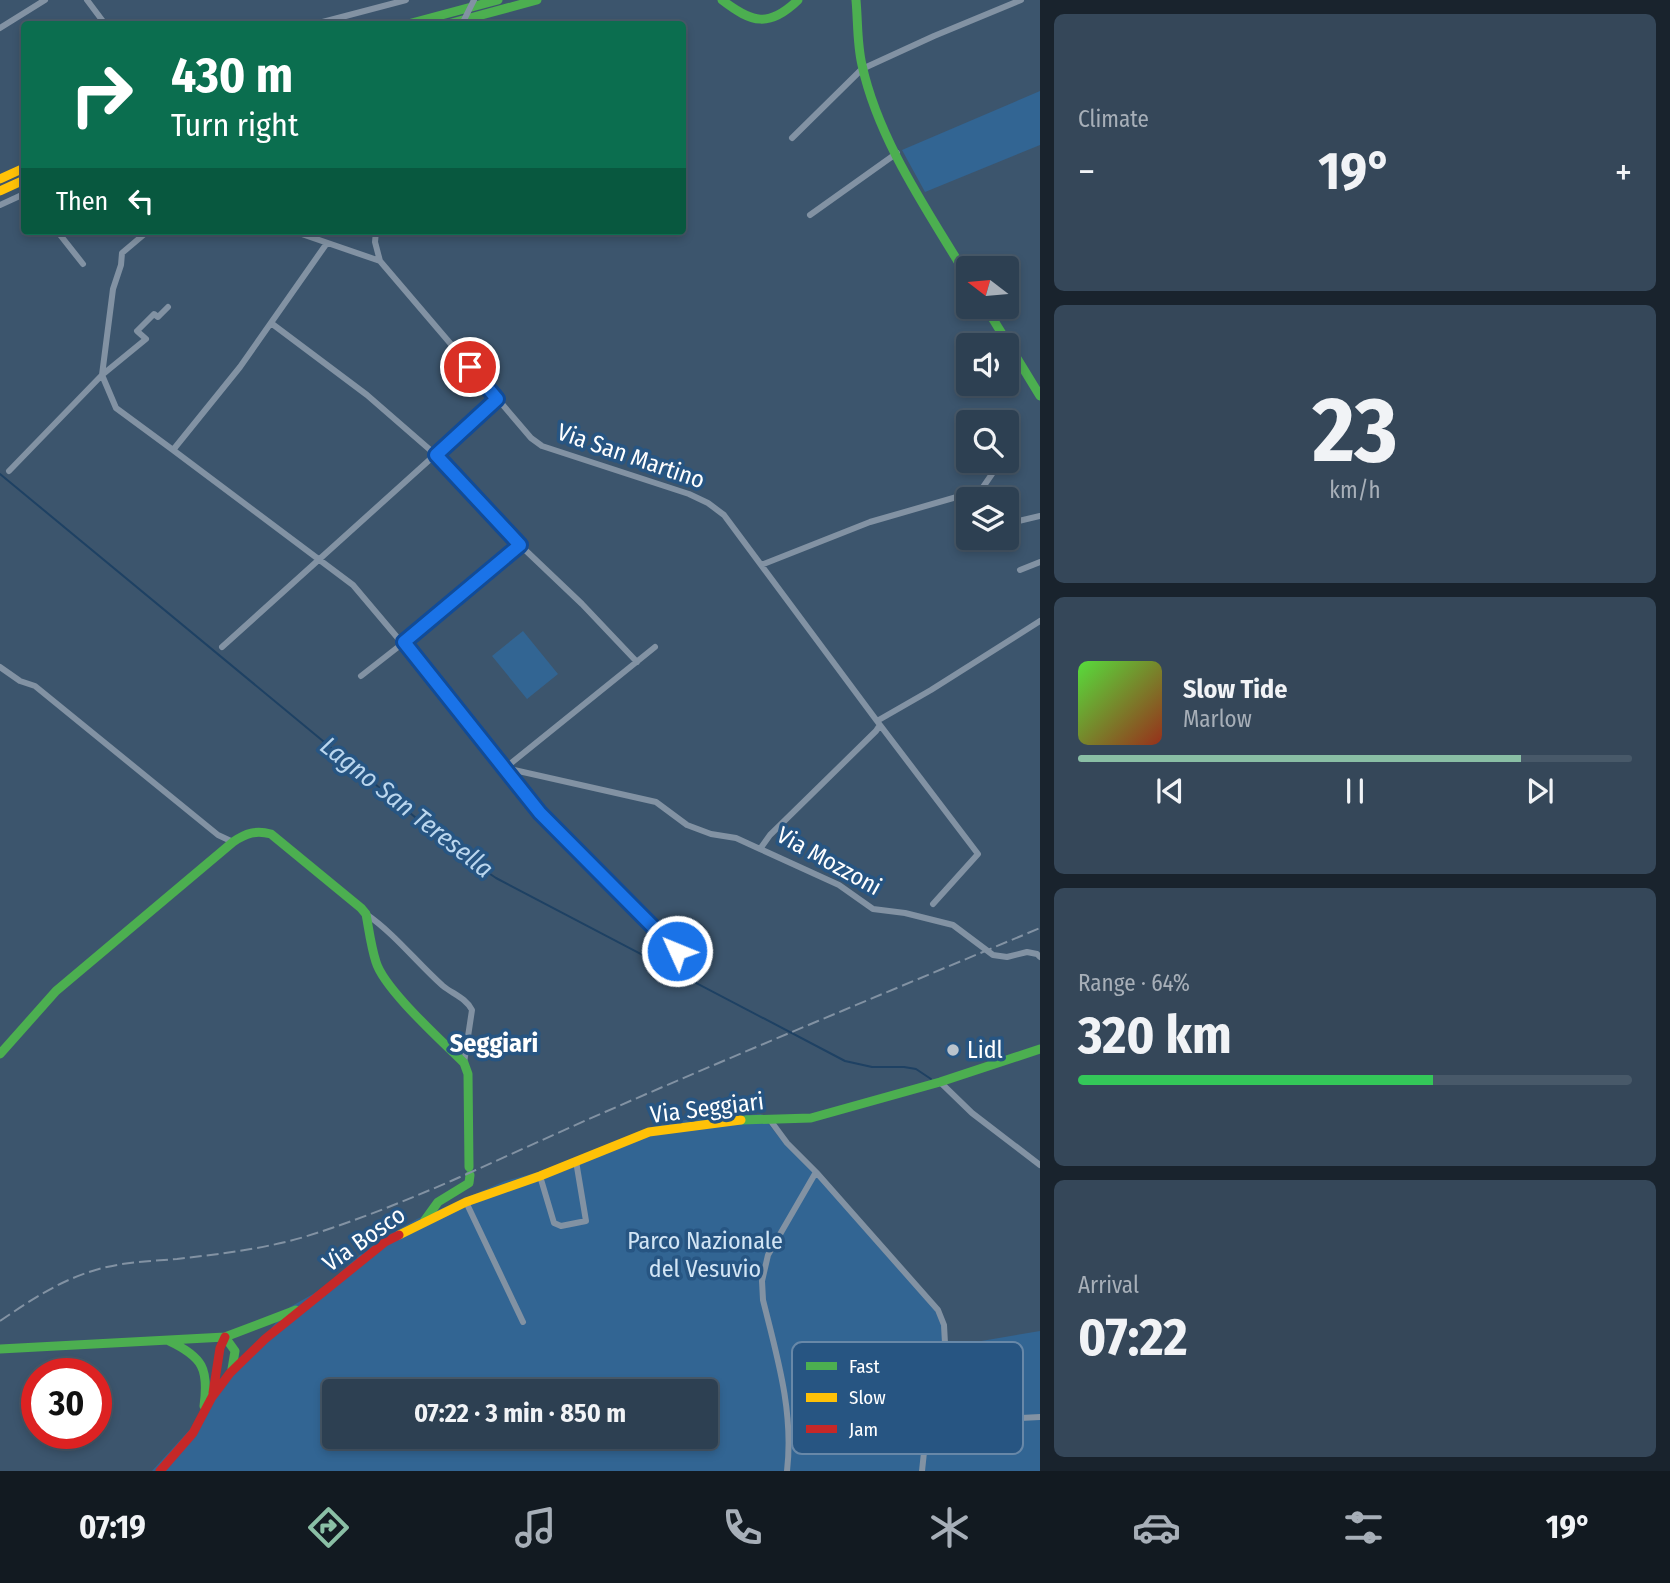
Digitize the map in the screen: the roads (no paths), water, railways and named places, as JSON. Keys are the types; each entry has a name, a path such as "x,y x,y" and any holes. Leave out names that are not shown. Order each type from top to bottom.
{"main road":[{"path":"419,21 498,0"},
{"path":"460,21 537,0"},
{"path":"722,0 736,12 754,20 770,20 786,13 798,0"},
{"path":"729,0 736,12"},
{"path":"856,0 862,69 872,96 897,153 956,257"},
{"path":"0,179 21,169"},
{"path":"0,191 21,181"},
{"path":"993,319 1040,396"},
{"path":"1,1050 56,991 233,842 250,832 271,834 366,914 376,964 387,981 414,1013 464,1062 468,1074 469,1183 459,1193 439,1199 431,1206 425,1220"},
{"name":"Via Seggiari","path":"447,1211 649,1132 736,1120 811,1118 940,1082 1040,1049"},
{"name":"Via Bosco","path":"160,1471 193,1433 212,1397 230,1373 265,1339 385,1242 447,1211"},
{"name":"Via Bosco","path":"212,1397 220,1348 225,1337 307,1305"},
{"path":"0,1349 225,1337 233,1343 236,1351 236,1361 230,1373"},
{"path":"168,1341 195,1354 201,1361 207,1374 203,1416"}],"street":[{"path":"0,28 45,0"},
{"path":"87,0 103,21"},
{"path":"326,21 406,0"},
{"path":"464,21 474,0"},
{"path":"792,138 862,69 1021,0"},
{"path":"810,215 897,153"},
{"path":"0,205 21,195"},
{"path":"60,235 83,264"},
{"path":"143,235 122,253 113,289 102,375 116,408 353,585 404,642 540,813 677,951"},
{"path":"304,235 380,261"},
{"path":"376,235 380,261"},
{"path":"173,450 240,368 327,243"},
{"name":"Via San Martino","path":"380,261 531,438 542,446 689,494 724,515 978,854 933,904"},
{"path":"9,471 102,375 146,339 137,331 154,314 158,317 168,307"},
{"path":"271,323 367,395 436,455 520,545 582,604 637,663"},
{"path":"222,647 497,399"},
{"path":"761,565 870,522 981,490 992,474"},
{"path":"1019,521 1040,516"},
{"path":"361,676 520,545"},
{"path":"1020,570 1040,562"},
{"name":"Via Mozzoni","path":"1040,621 878,723 770,835 760,849 839,885 873,909 905,913 953,925 993,955 1007,957 1027,952 1040,957"},
{"path":"505,768 550,729 655,647"},
{"path":"0,667 20,681 35,686 218,835 233,842"},
{"path":"505,768 656,802 687,825 711,834 736,838 760,849"},
{"path":"366,914 379,923 444,987 469,1004 472,1010 464,1062"},
{"path":"940,1082 972,1113 1040,1165"},
{"path":"770,1120 786,1143 816,1172 938,1310 944,1325 945,1342"},
{"path":"540,1176 554,1223 561,1227 586,1221 576,1161"},
{"path":"787,1471 790,1446 788,1406 763,1300 762,1282 768,1255 816,1172"},
{"path":"447,1211 449,1197"},
{"path":"466,1202 523,1322"}],"waterway":[{"name":"Lagno San Teresella","path":"0,474 456,851 496,878 845,1061 872,1067 916,1069 931,1079"}],"railway":[{"path":"0,1321 35,1298 85,1273 128,1263 273,1245 381,1210 713,1065 1040,928"}],"place":[{"name":"Lidl","path":"953,1050"}],"district":[{"name":"Seggiari","path":"494,1043"}],"park label":[{"name":"Parco Nazionale del Vesuvio","path":"705,1255"}]}
